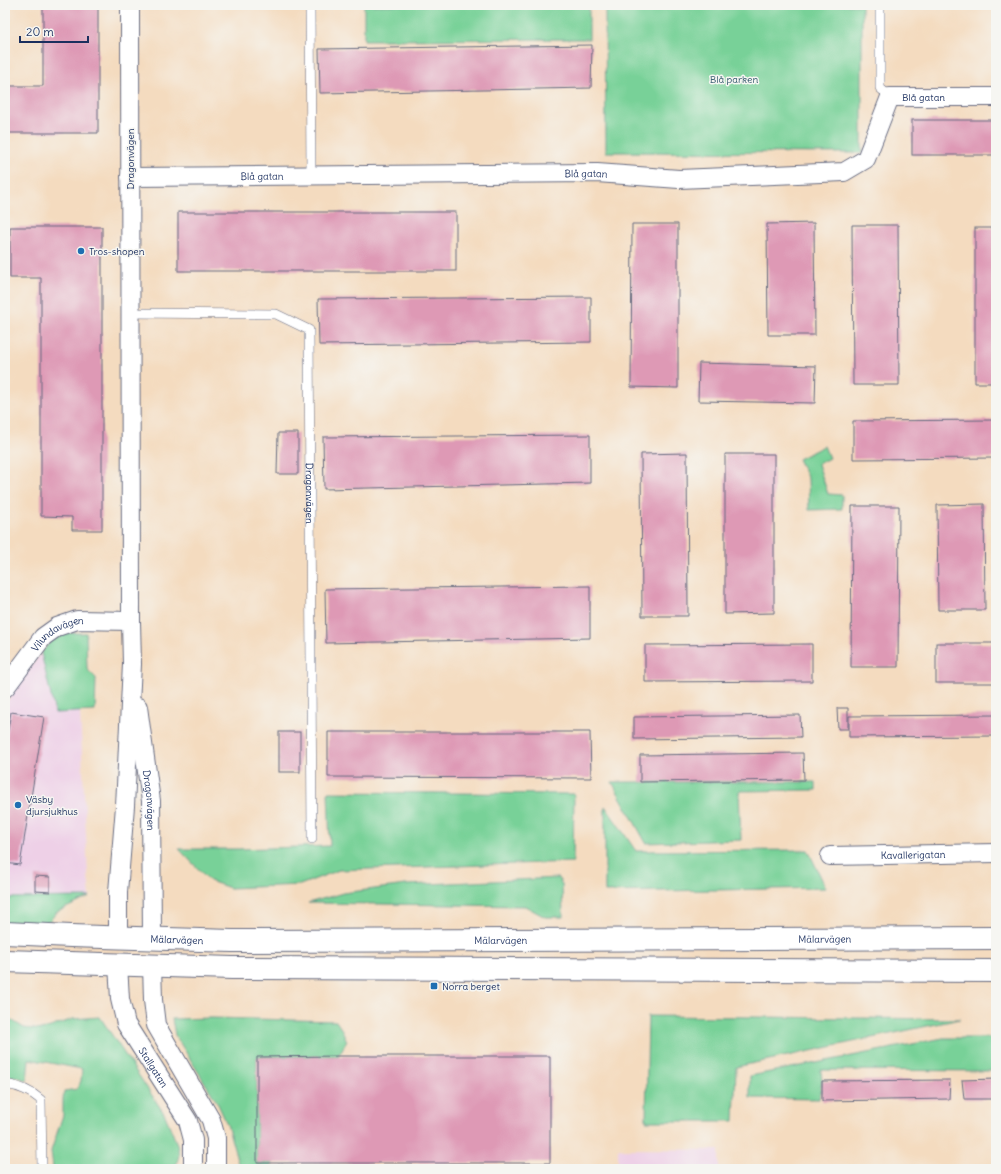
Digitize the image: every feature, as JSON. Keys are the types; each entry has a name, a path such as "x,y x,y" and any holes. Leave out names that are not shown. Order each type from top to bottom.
{"main road":[{"name":"Mälarvägen","path":"5,933 232,941 996,938"},
{"path":"118,937 118,964"},
{"path":"152,938 152,965"},
{"path":"5,961 240,968 996,971"}],"street":[{"name":"Dragonvägen","path":"118,937 118,892 125,806 132,664 130,5"},
{"name":"Blå gatan","path":"130,178 597,172 679,179 844,172 866,159 890,97 996,98"},
{"name":"Vilundavägen","path":"5,688 43,637 57,627 77,620 131,620"},
{"name":"Dragonvägen","path":"132,664 152,801 152,938"},
{"name":"Kavallerigatan","path":"830,856 996,853"},
{"name":"Stallgatan","path":"118,964 120,999 126,1024 188,1121 193,1140 193,1169"},
{"path":"152,965 153,1000 156,1025 211,1120 216,1138 216,1169"}],"lane":[{"path":"310,5 311,175"},
{"path":"880,5 880,88 890,97"},
{"name":"Dragonvägen","path":"130,313 276,314 309,330 312,839"},
{"path":"5,1084 23,1088 35,1094 41,1100 42,1169"}],"shaded area":[{"path":"41,653 55,713 80,712 90,897 5,898 5,705"},
{"path":"618,1149 719,1150 719,1169 618,1169"}],"green space":[{"path":"364,5 589,5 589,39 364,40"},
{"name":"Blå parken","path":"605,5 862,5 862,153 606,152"},
{"path":"824,446 829,458 818,464 828,494 842,495 842,509 809,510 808,479 798,459"},
{"path":"68,633 86,633 87,669 96,678 95,711 55,713 41,653 52,640"},
{"path":"612,782 816,782 816,790 739,791 741,840 646,843"},
{"path":"328,792 574,794 573,862 339,870 300,885 230,888 210,881 179,849 330,846"},
{"path":"605,806 636,851 808,850 826,888 605,892"},
{"path":"558,878 562,884 563,917 545,917 525,906 308,903 343,893 406,885"},
{"path":"90,897 57,912 45,926 5,924 5,898"},
{"path":"5,1016 24,1028 42,1030 73,1019 100,1017 165,1115 177,1144 179,1155 176,1166 171,1169 54,1169 51,1151 63,1115 64,1091 77,1089 81,1081 82,1069 29,1059 27,1081 18,1077 5,1077"},
{"path":"648,1016 960,1019 736,1067 734,1121 646,1121"},
{"path":"212,1018 336,1021 347,1041 338,1056 257,1057 257,1163 272,1163 272,1169 244,1169 238,1163 227,1124 217,1102 175,1035 172,1019"},
{"path":"943,1038 996,1038 996,1071 821,1070 822,1081 819,1099 750,1098 750,1076"}],"building":[{"path":"43,5 98,5 98,133 5,133 5,86 43,86"},
{"path":"592,45 591,88 320,93 319,49"},
{"path":"912,120 996,120 996,155 912,155"},
{"path":"178,212 456,212 456,271 178,271"},
{"path":"814,223 815,335 768,335 767,224"},
{"path":"632,224 678,224 678,388 631,387"},
{"path":"852,225 898,225 899,385 853,385"},
{"path":"10,227 102,227 102,530 72,530 72,517 41,516 41,278 10,278"},
{"path":"975,228 996,228 996,383 975,383"},
{"path":"591,297 591,342 319,345 318,299"},
{"path":"699,363 816,366 815,403 698,401"},
{"path":"996,420 996,458 853,459 853,421"},
{"path":"278,433 298,433 298,474 277,474"},
{"path":"590,435 590,483 324,489 323,437"},
{"path":"687,453 688,616 642,616 641,454"},
{"path":"725,454 774,454 774,613 725,614"},
{"path":"984,504 985,610 938,610 937,505"},
{"path":"852,506 899,506 898,667 851,667"},
{"path":"590,586 590,638 326,643 325,589"},
{"path":"936,643 996,643 996,683 936,683"},
{"path":"812,644 812,681 645,682 645,645"},
{"path":"837,708 848,708 848,729 838,729"},
{"name":"Väsby djursjukhus","path":"11,712 44,717 20,865 5,863 5,747"},
{"path":"800,715 801,737 634,739 634,717"},
{"path":"996,715 996,736 849,737 849,716"},
{"path":"279,732 300,732 300,772 279,772"},
{"path":"328,732 590,732 591,778 328,777"},
{"path":"803,753 804,780 640,782 640,755"},
{"path":"35,876 50,877 50,892 35,891"},
{"path":"550,1056 550,1163 257,1163 257,1057"},
{"path":"996,1079 996,1099 964,1099 962,1080"},
{"path":"950,1080 949,1099 822,1101 822,1081"}],"place":[{"name":"Tros-shopen","path":"81,251"},
{"name":"Väsby djursjukhus","path":"18,805"},
{"name":"Norra berget","path":"434,986"}]}
